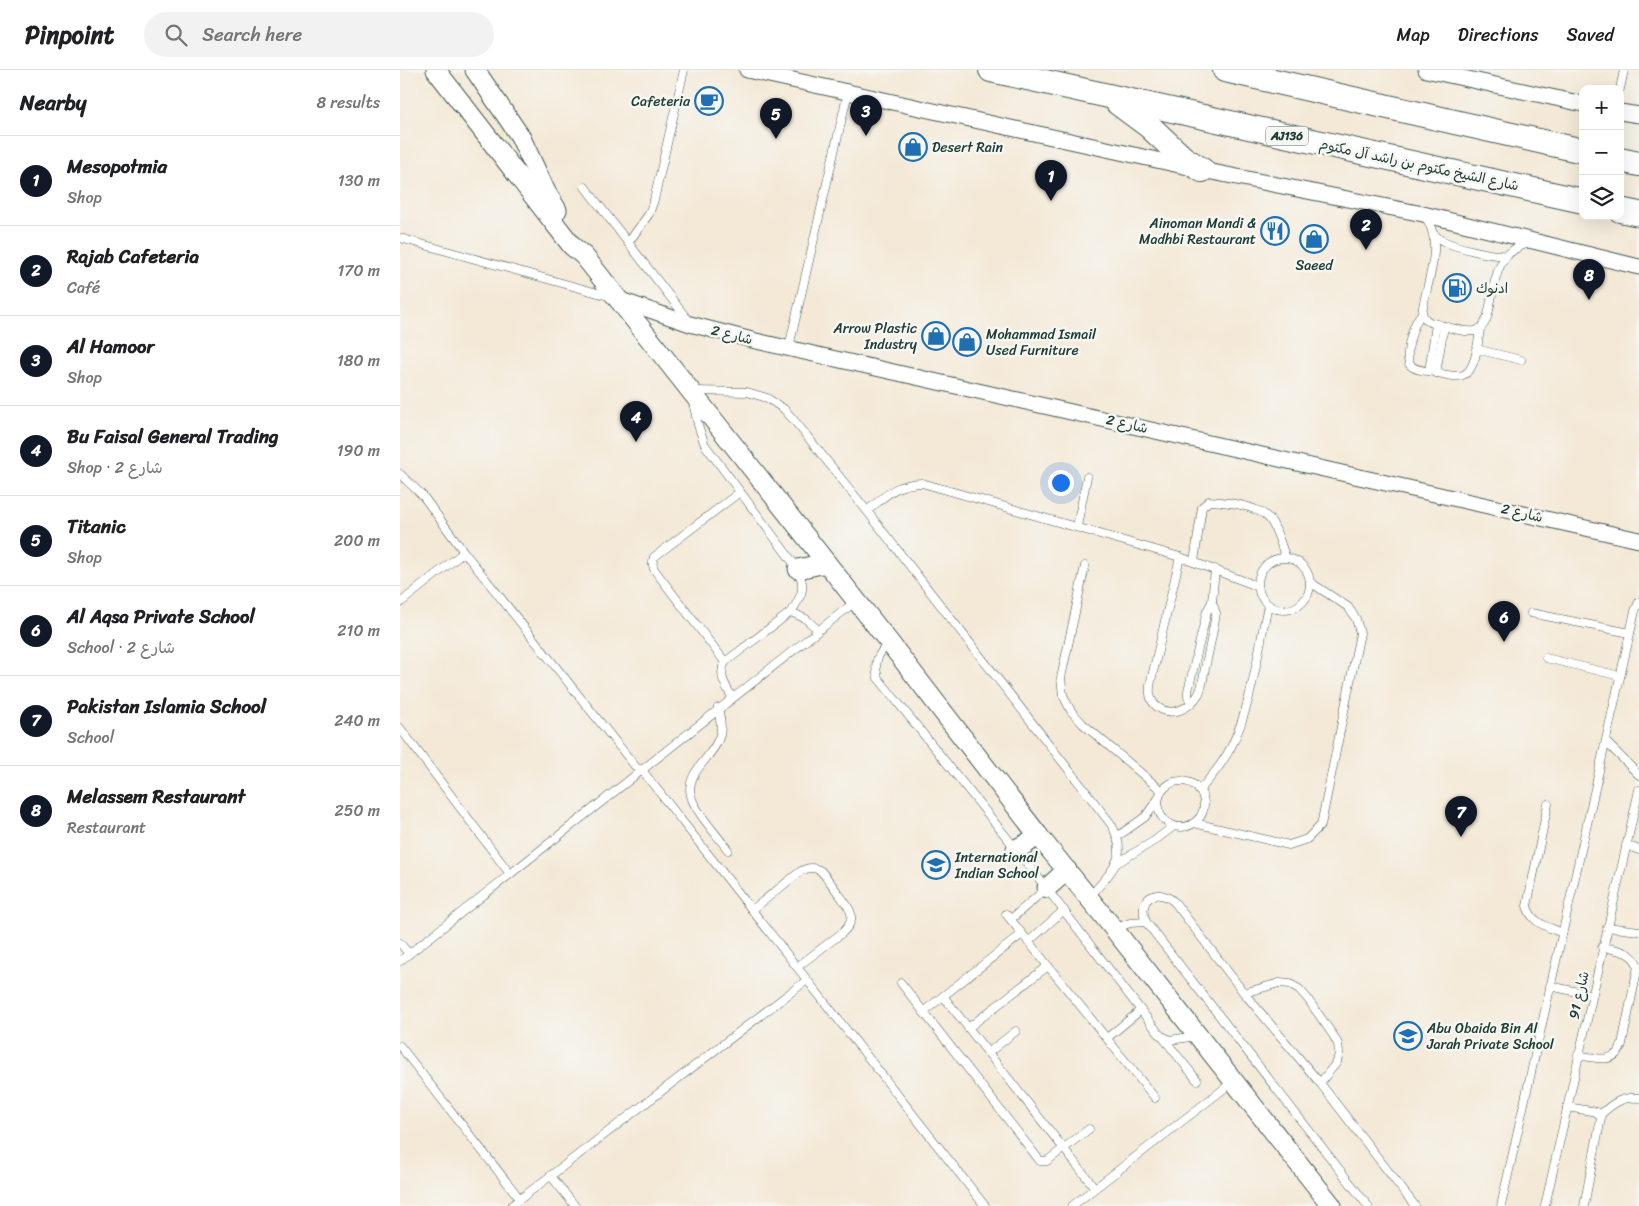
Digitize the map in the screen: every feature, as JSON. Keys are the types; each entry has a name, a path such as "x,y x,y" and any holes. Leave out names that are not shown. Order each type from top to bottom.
{"main road":[{"name":"شارع الشيخ مكتوم بن راشد آل مكتوم","path":"991,70 1579,201"},
{"path":"1225,70 1260,75 1579,150"},
{"path":"1108,97 1138,117 1175,152 1202,170"},
{"path":"1624,161 1639,164"},
{"path":"1624,211 1639,214"}],"street":[{"path":"436,70 572,246 584,256"},
{"path":"475,70 520,136 546,192 584,256 1332,1206"},
{"path":"747,70 1202,170 1423,214 1639,267"},
{"path":"1426,70 1579,103"},
{"path":"1624,113 1639,115"},
{"name":"شارع 2","path":"618,299 690,324 723,333 1639,540"},
{"path":"798,569 826,564"},
{"path":"1016,849 1038,835"},
{"path":"1047,888 1067,870"}],"lane":[{"path":"628,243 648,214 654,200 684,70"},
{"path":"1621,85 1624,70"},
{"path":"789,348 848,92"},
{"path":"585,186 690,324"},
{"path":"1423,214 1434,234 1435,248 1422,313 1414,326 1408,360 1412,367 1454,376 1468,373 1472,367 1480,329 1487,317 1498,268 1507,255 1516,248 1526,244 1537,243"},
{"path":"1434,234 1450,244 1495,255 1507,255"},
{"path":"400,238 618,299"},
{"path":"1422,313 1428,322 1466,331 1480,329"},
{"path":"1433,372 1440,325"},
{"path":"1476,349 1521,360"},
{"path":"732,697 721,674 725,662 791,612 803,591 802,580 798,569 705,445 698,425 691,391 747,392 767,398 784,409 1111,824 1118,836 1120,850 1117,863"},
{"path":"400,474 422,496 464,552 752,910 985,1206"},
{"path":"1077,526 1088,477"},
{"path":"866,511 894,488 907,483 922,483 1180,556 1257,586"},
{"path":"725,662 653,568 652,562 654,557 740,492"},
{"path":"1194,562 1202,506 1209,501 1257,509 1265,514 1271,521 1286,558"},
{"path":"400,603 464,552"},
{"path":"1180,556 1149,692 1155,706 1162,710 1178,711 1186,708 1199,694 1216,613 1212,602"},
{"path":"1278,558 1293,559 1305,568 1310,582 1306,596 1296,607 1282,610 1262,599 1257,586 1258,578 1265,565 1278,558"},
{"path":"1085,566 1061,678 1063,695 1071,711 1083,724 1161,794"},
{"path":"1192,702 1188,697 1189,686 1207,611 1212,602 1215,569"},
{"path":"1161,794 1159,811 1162,818 1174,826 1181,827 1194,823 1289,845 1307,839 1321,825 1360,634 1356,619 1348,607 1310,582"},
{"path":"400,961 718,708 856,601"},
{"path":"1501,1206 1620,676 1639,602"},
{"path":"1199,791 1217,771 1242,724 1268,604"},
{"path":"791,612 806,619 818,630"},
{"path":"1531,613 1630,633"},
{"path":"889,642 877,658 875,668 878,678 1047,888 1197,1080"},
{"path":"1546,658 1620,676"},
{"path":"718,708 721,721 720,734 715,747 692,777 690,788 692,799 697,809 728,850"},
{"path":"400,728 510,874"},
{"path":"1606,742 1639,775"},
{"path":"1118,836 1145,817 1161,794 1173,783 1180,782 1194,786 1199,791 1202,797 1203,811 1194,823"},
{"name":"شارع 91","path":"1545,1206 1626,845 1636,820 1639,790"},
{"path":"1548,804 1527,906 1529,914 1534,920 1562,933"},
{"path":"1089,898 1117,863 1174,826"},
{"path":"1626,845 1639,850"},
{"path":"752,910 808,868 815,868 821,871 851,910 852,919 849,927 797,967"},
{"path":"1047,888 1008,917 1155,1098"},
{"path":"1368,1206 1146,922 1142,914 1144,904 1151,897 1160,894 1169,896 1244,993 1320,1083 1415,1206"},
{"path":"1028,942 1064,910"},
{"path":"1114,929 1130,923 1146,922"},
{"path":"1607,927 1639,931"},
{"path":"924,1012 1022,934"},
{"path":"400,943 409,954"},
{"path":"1578,1056 1609,1058 1615,1056 1622,1044 1638,966 1636,960 1631,955 1602,947"},
{"path":"968,1028 1048,966"},
{"path":"511,1206 807,980"},
{"path":"901,983 1040,1161 1047,1161 1089,1129"},
{"path":"1244,993 1279,983 1290,984 1300,990 1307,998 1338,1044 1337,1062 1320,1083"},
{"path":"1550,986 1592,995"},
{"path":"943,996 1095,1188"},
{"path":"1107,1038 1141,1010"},
{"path":"988,1053 1016,1031"},
{"path":"1164,1038 1170,1040 1198,1036"},
{"path":"400,1046 520,1199"},
{"path":"1072,1206 1234,1081"},
{"path":"1600,1115 1614,1103 1624,1098 1639,1098"},
{"path":"1567,1107 1596,1112 1600,1115"},
{"path":"1584,1206 1601,1123 1600,1115"},
{"path":"550,1176 574,1206"}],"place":[{"name":"Cafeteria","path":"709,101"},
{"name":"Al Hamoor","path":"866,136"},
{"name":"Titanic","path":"776,139"},
{"name":"Desert Rain","path":"913,147"},
{"name":"Mesopotmia","path":"1051,201"},
{"name":"Ainoman Mandi & Madhbi Restaurant","path":"1275,231"},
{"name":"Saeed","path":"1314,239"},
{"name":"Rajab Cafeteria","path":"1366,250"},
{"name":"ادنوك","path":"1457,288"},
{"name":"Melassem Restaurant","path":"1589,300"},
{"name":"Arrow Plastic Industry","path":"936,336"},
{"name":"Mohammad Ismail Used Furniture","path":"967,342"},
{"name":"Bu Faisal General Trading","path":"636,442"},
{"name":"Al Aqsa Private School","path":"1504,642"},
{"name":"Pakistan Islamia School","path":"1461,837"},
{"name":"International Indian School","path":"936,865"},
{"name":"Abu Obaida Bin Al Jarah Private School","path":"1408,1036"}]}
